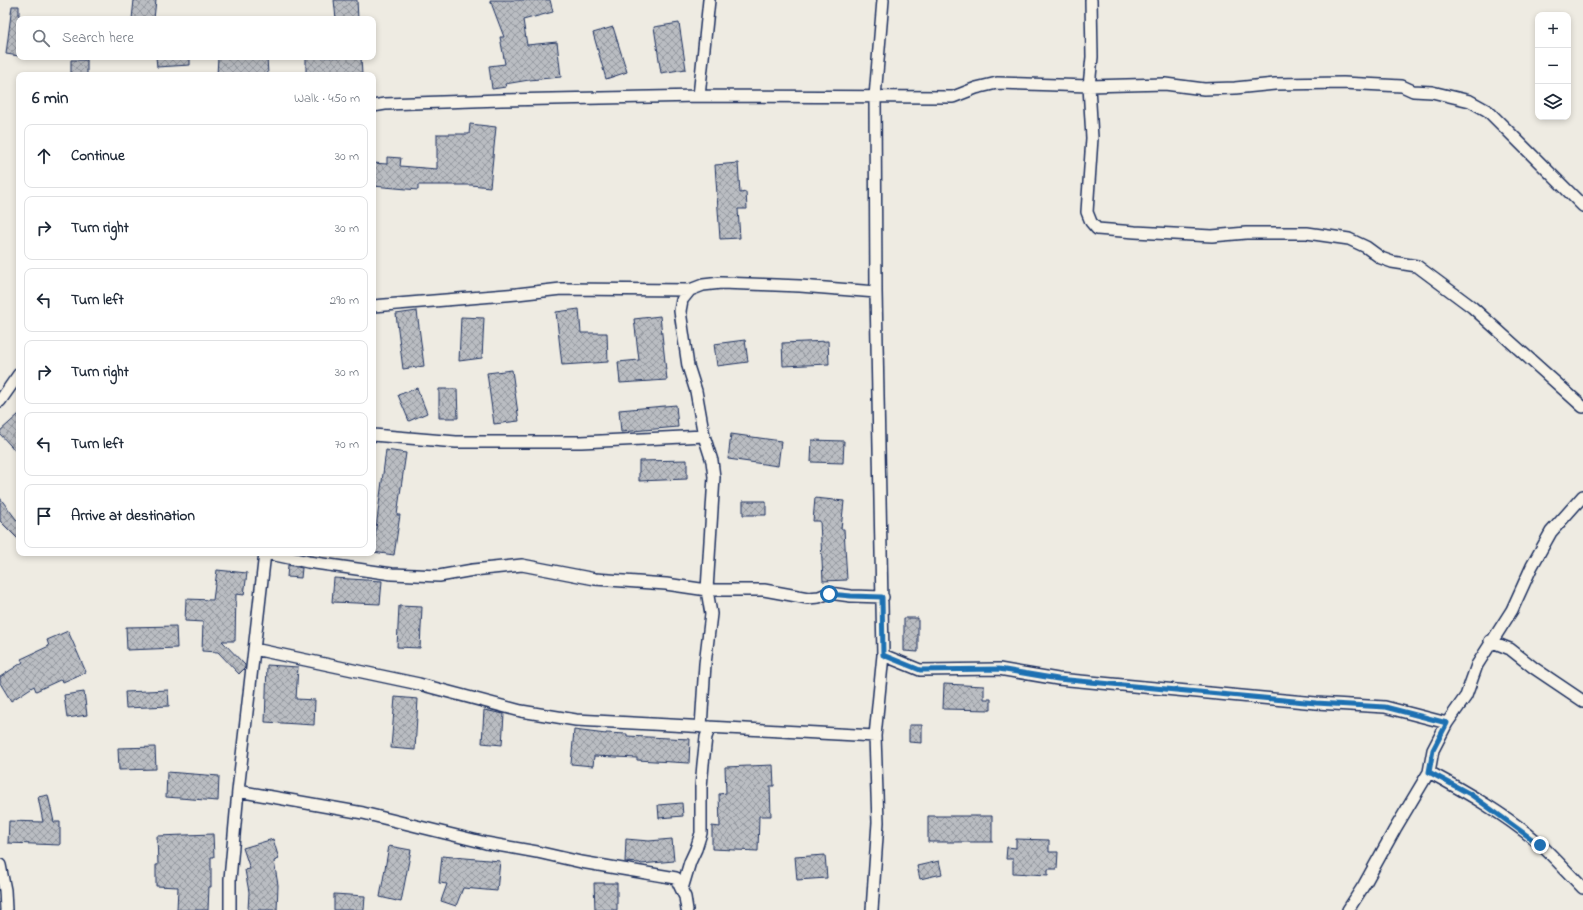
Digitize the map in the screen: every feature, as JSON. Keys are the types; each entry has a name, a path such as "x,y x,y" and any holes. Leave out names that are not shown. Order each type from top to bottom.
{"street":[{"path":"699,96 709,0"},
{"path":"872,910 878,822 875,736 883,655 876,292 875,97 884,0"},
{"path":"1091,0 1092,57 1089,86 1092,138 1087,212 1091,222 1097,229 1212,236 1246,233 1307,233 1349,239 1366,247 1381,258 1392,262 1417,266 1472,307 1583,407"},
{"path":"376,106 501,100 699,96 953,97 976,88 997,83 1089,86 1165,84 1204,89 1275,84 1343,83 1402,86 1413,91 1432,92 1470,101 1488,111 1583,206"},
{"path":"376,306 561,289 690,290 703,285 721,283 800,286 876,292"},
{"path":"682,889 701,833 702,772 706,737 705,664 711,614 707,590 714,476 712,461 704,436 696,391 688,366 680,311 682,300 690,290"},
{"path":"0,401 16,378"},
{"path":"376,436 456,442 582,442 704,436"},
{"path":"1348,910 1368,879 1395,829 1429,772 1433,750 1447,723 1466,696 1477,665 1490,642 1497,634 1512,610 1532,566 1551,532 1583,496"},
{"path":"230,910 230,879 238,791 266,556"},
{"path":"280,556 308,562 392,574 439,576 473,570 522,565 595,579 666,584 707,590 764,590 808,598 829,594 882,597"},
{"path":"1490,642 1510,649 1534,668 1583,701"},
{"path":"254,649 419,684 521,711 576,720 875,736"},
{"path":"883,655 920,670 999,669 1058,679 1316,703 1385,707 1447,723"},
{"path":"1429,772 1470,794 1509,821 1540,845 1583,888"},
{"path":"238,791 363,813 486,843 538,852 581,862 676,878 682,889 687,910"},
{"path":"0,865 5,890 6,910"}],"building":[{"path":"134,0 156,0 154,16 132,16"},
{"path":"334,0 357,0 358,16 336,16"},
{"path":"490,0 550,0 553,12 523,20 527,45 557,42 561,77 505,84 506,87 492,89 489,66 505,64 500,37 504,37"},
{"path":"12,6 19,6 19,16 16,16 16,56 6,54"},
{"path":"679,23 686,69 661,73 654,27"},
{"path":"613,27 627,72 606,79 593,33"},
{"path":"71,60 87,60 87,72 71,72"},
{"path":"156,60 190,60 190,65 157,67"},
{"path":"218,60 267,60 268,72 217,72"},
{"path":"306,60 361,60 362,72 306,72"},
{"path":"470,124 496,127 490,187 471,185 418,185 418,190 376,186 376,163 387,164 387,157 401,158 400,166 437,169 437,134 469,134"},
{"path":"738,163 740,193 746,192 747,209 738,209 740,238 720,239 715,165"},
{"path":"579,309 581,333 607,333 608,362 562,365 556,312"},
{"path":"417,311 424,366 403,369 396,314"},
{"path":"660,316 667,380 620,383 618,362 639,360 634,319"},
{"path":"461,317 484,318 482,358 459,361"},
{"path":"745,340 748,362 717,366 714,344"},
{"path":"828,341 829,364 783,366 782,343"},
{"path":"512,370 519,421 494,424 487,373"},
{"path":"417,388 427,413 409,421 398,395"},
{"path":"439,389 457,389 458,418 439,418"},
{"path":"676,405 678,427 621,432 619,410"},
{"path":"16,417 16,452 0,434 0,431"},
{"path":"731,434 781,441 778,466 728,459"},
{"path":"812,440 844,441 843,463 811,462"},
{"path":"386,450 406,453 397,515 400,515 394,555 376,552 376,528"},
{"path":"687,460 687,479 639,481 639,461"},
{"path":"0,498 16,519 16,537 0,521"},
{"path":"815,498 844,501 841,529 844,529 847,580 823,581 820,521 813,521"},
{"path":"743,501 766,501 766,515 743,515"},
{"path":"288,565 302,568 301,578 287,577"},
{"path":"217,570 247,573 244,595 236,594 235,641 222,641 245,665 245,668 239,674 218,652 202,651 203,622 185,621 186,599 213,600"},
{"path":"334,578 382,581 380,604 332,602"},
{"path":"399,606 422,607 420,648 397,647"},
{"path":"904,618 918,618 918,652 904,651"},
{"path":"176,626 177,648 127,650 126,627"},
{"path":"68,631 86,672 63,682 62,679 36,691 34,686 11,701 0,683 0,677 23,662 21,659 49,646 47,640"},
{"path":"267,665 298,667 296,699 315,700 314,725 265,722"},
{"path":"944,684 984,686 984,699 991,699 991,710 943,709"},
{"path":"168,690 169,706 126,708 125,692"},
{"path":"84,692 87,715 67,718 64,695"},
{"path":"395,697 418,699 415,750 391,748"},
{"path":"484,710 504,714 502,745 482,743"},
{"path":"909,725 922,725 922,743 909,742"},
{"path":"574,730 606,734 627,734 627,736 690,739 689,763 594,756 593,766 571,764"},
{"path":"155,747 156,769 119,770 118,748"},
{"path":"773,765 774,786 770,786 771,816 759,816 758,851 712,849 712,826 720,827 719,794 726,793 725,767"},
{"path":"167,772 219,776 218,801 166,797"},
{"path":"48,795 54,822 60,822 60,845 8,843 9,821 43,822 38,797"},
{"path":"682,803 683,816 659,818 658,805"},
{"path":"928,816 992,816 992,842 928,842"},
{"path":"213,834 214,857 211,857 211,887 209,887 208,910 177,910 178,887 156,886 156,865 158,865 157,836"},
{"path":"273,839 279,859 274,861 278,885 277,910 248,910 249,892 245,870 250,869 243,848"},
{"path":"626,839 649,841 672,839 674,861 641,864 625,862"},
{"path":"1016,839 1049,840 1049,852 1058,852 1057,869 1048,869 1048,875 1013,873 1013,859 1006,859 1007,847 1016,848"},
{"path":"389,846 411,850 401,902 380,897"},
{"path":"825,855 827,878 797,880 795,857"},
{"path":"442,856 500,861 497,891 463,888 456,906 441,901 447,884 439,883"},
{"path":"939,861 942,874 920,879 917,866"},
{"path":"594,883 617,883 617,910 595,910"},
{"path":"334,894 365,896 364,910 334,910"}],"route":[{"path":"829,594 882,597 883,655 920,670 999,669 1058,679 1316,703 1385,707 1447,723 1433,750 1429,772 1470,794 1540,845"}]}
